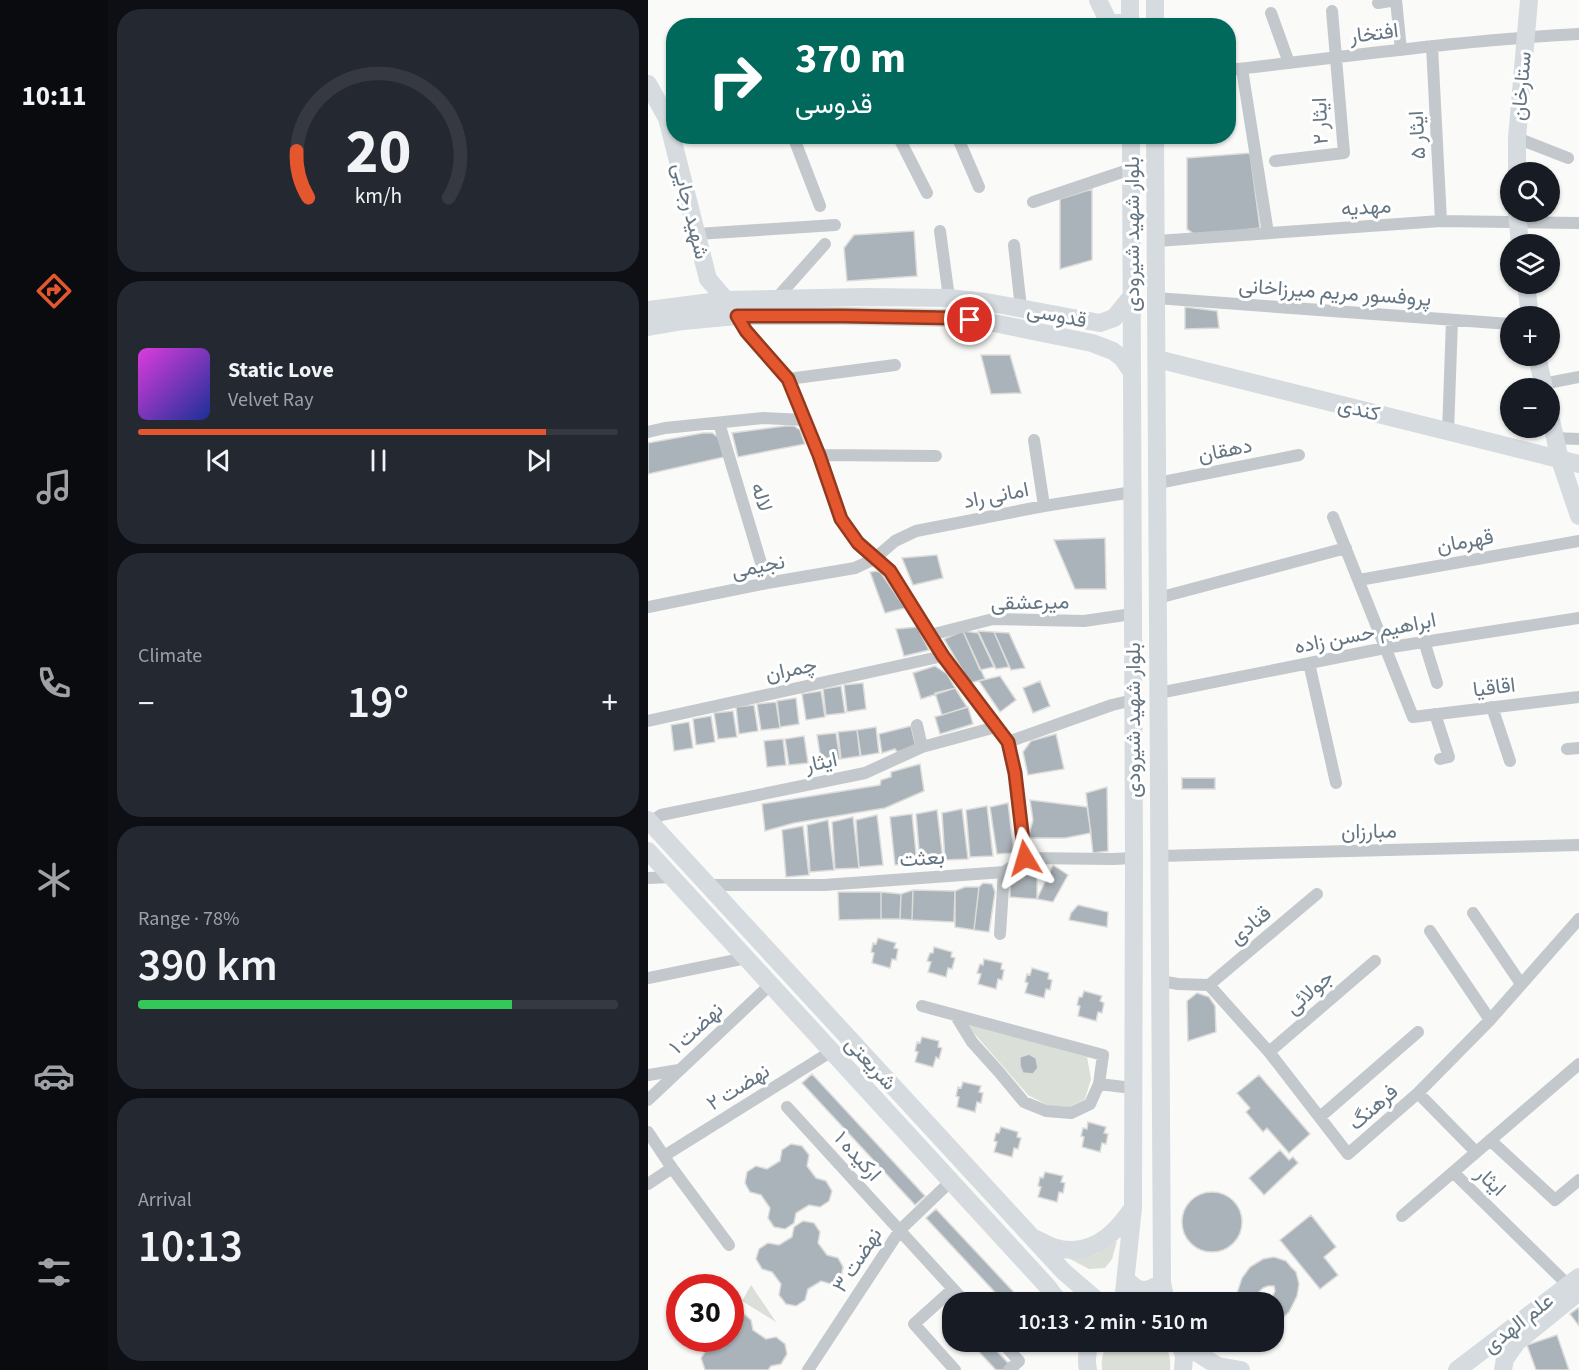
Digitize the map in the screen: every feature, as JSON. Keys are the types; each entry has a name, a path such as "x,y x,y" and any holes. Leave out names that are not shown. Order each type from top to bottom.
{"main road":[{"path":"1098,0 1104,18"},
{"path":"1130,0 1130,18"},
{"path":"1155,0 1155,18"},
{"name":"ستارخان","path":"1517,162 1529,0"},
{"name":"شهید رجایی","path":"648,84 666,111"},
{"name":"شهید رجایی","path":"676,144 708,279 726,300"},
{"name":"بلوار شهید شیرودی","path":"1124,1292 1132,1208 1134,858 1131,144"},
{"name":"بلوار شهید شیرودی","path":"1155,144 1162,1282 1164,1292"},
{"path":"697,302 708,279"},
{"name":"قدوسی","path":"648,310 726,300 949,298 986,302 1100,323 1109,321 1119,314 1132,296"},
{"name":"قدوسی","path":"648,327 737,316 952,318 1000,324 1092,343 1113,351 1122,358 1132,372"},
{"path":"1092,343 1105,340 1107,336 1105,327 1100,323"},
{"name":"کندی","path":"1157,359 1579,464"},
{"path":"1554,438 1579,516"},
{"name":"شریعتی","path":"649,821 1064,1272 1087,1292"},
{"name":"شریعتی","path":"648,851 1052,1292"},
{"path":"1031,1236 1053,1247 1076,1250 1092,1246 1105,1240 1121,1225 1132,1208"},
{"path":"1047,1286 1052,1288 1062,1286 1065,1282 1064,1272"},
{"path":"1126,1279 1133,1286 1143,1290 1153,1288 1162,1282"},
{"name":"علم الهدی","path":"1457,1370 1575,1284"},
{"name":"علم الهدی","path":"1503,1370 1505,1359 1516,1342 1575,1284"},
{"path":"1088,1352 1086,1362 1088,1370"},
{"path":"1183,1352 1183,1370"},
{"path":"1192,1352 1213,1368 1241,1370"}],"street":[{"path":"1378,3 1396,0 1401,50"},
{"path":"1332,11 1336,58"},
{"path":"1272,13 1289,63"},
{"name":"افتخار","path":"1236,69 1432,46 1579,34"},
{"name":"ایثار ۵","path":"1432,46 1441,221"},
{"name":"ایثار ۲","path":"1275,161 1344,153 1336,58"},
{"path":"1242,69 1268,234"},
{"path":"1517,138 1568,158"},
{"path":"796,144 820,206"},
{"path":"902,144 927,193"},
{"path":"960,144 979,187"},
{"path":"1033,202 1131,169"},
{"name":"مهدیه","path":"1156,241 1500,218"},
{"name":"مهدیه","path":"1560,221 1579,223"},
{"path":"697,234 835,225"},
{"path":"940,231 949,298"},
{"path":"776,299 825,244"},
{"path":"1014,246 1021,308"},
{"name":"پروفسور مریم میرزاخانی","path":"1156,298 1500,323"},
{"path":"737,316 746,331 788,379 819,455 841,519 858,543 890,571 943,656 1008,742 1015,773 1025,858 1134,858"},
{"path":"1448,432 1452,320"},
{"path":"788,379 896,365"},
{"path":"1560,382 1579,377"},
{"path":"648,432 665,428 763,418 804,420"},
{"name":"لاله","path":"719,423 767,583"},
{"path":"1554,438 1579,439"},
{"path":"1034,440 1044,506"},
{"path":"819,455 936,456"},
{"name":"دهقان","path":"1158,483 1299,455"},
{"name":"امانی راد","path":"874,559 895,541 916,531 1044,506 1133,492"},
{"path":"1333,517 1385,648"},
{"name":"قهرمان","path":"1359,580 1579,541"},
{"path":"1158,598 1346,548"},
{"name":"نجیمی","path":"648,607 855,568 874,559"},
{"name":"میرعشقی","path":"930,635 993,619 1084,621 1132,614"},
{"name":"ابراهیم حسن زاده","path":"1159,693 1424,641 1579,618"},
{"path":"1424,641 1437,683"},
{"name":"اقاقیا","path":"1385,648 1413,717 1579,697"},
{"name":"چمران","path":"648,721 943,656"},
{"path":"1309,663 1336,783"},
{"path":"1008,742 1112,705 1133,700"},
{"path":"1492,707 1510,760"},
{"path":"1435,714 1449,757 1440,759"},
{"path":"917,725 922,747"},
{"name":"ایثار","path":"649,821 660,815 865,773 922,747 996,728"},
{"name":"مبارزان","path":"1160,856 1579,845"},
{"name":"بعثت","path":"708,885 824,885 1004,872 1025,858"},
{"path":"1000,933 1004,872"},
{"path":"648,878 673,878"},
{"name":"قنادی","path":"1209,986 1317,894"},
{"path":"1473,913 1521,984"},
{"name":"فرهنگ","path":"1209,986 1269,1052 1348,1154 1418,1093 1490,1020 1579,919"},
{"path":"1430,931 1490,1020"},
{"path":"648,978 746,958"},
{"name":"جولائی","path":"1269,1052 1375,961"},
{"path":"1160,981 1209,986"},
{"name":"نهضت ۱","path":"648,1100 771,984"},
{"path":"921,1006 1103,1055 1099,1084 1090,1104 1071,1113 1046,1111 1024,1102 972,1042 956,1016"},
{"path":"1320,1118 1418,1032"},
{"name":"نهضت ۲","path":"664,1156 832,1051"},
{"name":"ایثار","path":"1575,1284 1453,1172 1579,1064"},
{"path":"648,1075 680,1070"},
{"path":"1099,1084 1132,1088"},
{"path":"1418,1093 1476,1152"},
{"name":"ارکیده ۱","path":"787,1107 956,1292"},
{"path":"648,1132 729,1245"},
{"path":"1490,1140 1555,1200 1579,1180"},
{"path":"648,1184 672,1168"},
{"path":"1402,1216 1453,1172"},
{"name":"نهضت ۳","path":"808,1370 900,1230 951,1181"},
{"path":"953,1289 914,1324 955,1370"},
{"path":"1009,1370 1019,1361 1011,1352"}],"shaded area":[{"path":"965,1023 1087,1057 1091,1079 1085,1099 1069,1107 1049,1106 1028,1095"},
{"path":"1117,1241 1112,1259 1105,1268 1089,1269 1070,1259 1097,1254"},
{"path":"751,1285 776,1322 744,1302 744,1297"},
{"path":"1104,1352 1168,1352 1170,1370 1102,1370"}],"building":[{"path":"1250,153 1260,228 1197,236 1187,229 1187,158"},
{"path":"1092,189 1092,260 1060,269 1060,199"},
{"path":"914,231 917,276 847,281 844,248 854,235"},
{"path":"1185,307 1217,311 1219,328 1185,329"},
{"path":"981,355 1010,355 1021,393 991,394"},
{"path":"794,426 800,430 805,444 738,457 732,433"},
{"path":"712,433 718,437 724,457 648,474 648,443"},
{"path":"1105,538 1106,589 1075,589 1054,540"},
{"path":"937,555 943,578 913,585 902,558"},
{"path":"870,572 881,573 905,608 885,613"},
{"path":"917,627 929,650 904,656 896,629"},
{"path":"963,631 985,679 970,683 944,639"},
{"path":"963,631 978,633 994,667 980,670"},
{"path":"978,631 994,632 1009,667 996,669"},
{"path":"994,632 1009,633 1025,668 1011,670"},
{"path":"935,666 947,674 955,688 921,699 913,673"},
{"path":"1000,676 1016,700 1000,712 979,681"},
{"path":"1040,681 1050,706 1033,713 1023,688"},
{"path":"863,683 866,709 847,712 844,685"},
{"path":"841,686 845,713 826,715 823,689"},
{"path":"955,688 967,707 942,715 935,693"},
{"path":"821,691 825,717 806,720 802,694"},
{"path":"796,698 799,724 780,727 777,701"},
{"path":"776,702 780,728 761,730 757,704"},
{"path":"754,705 758,731 739,734 736,707"},
{"path":"968,707 973,724 940,734 935,717"},
{"path":"733,711 737,737 718,739 714,713"},
{"path":"711,716 715,742 696,745 693,719"},
{"path":"689,722 693,748 674,751 671,725"},
{"path":"911,726 916,747 882,753 879,734"},
{"path":"876,727 879,753 861,756 857,730"},
{"path":"857,730 860,756 841,759 838,732"},
{"path":"836,733 840,759 821,761 817,735"},
{"path":"1056,734 1064,769 1028,775 1023,752 1031,741"},
{"path":"804,736 808,763 789,765 785,739"},
{"path":"783,739 786,765 767,767 764,741"},
{"path":"920,764 924,791 885,808 794,823 765,831 762,804 880,785 881,780 891,777 891,772"},
{"path":"1182,778 1215,778 1215,789 1182,789"},
{"path":"1107,787 1108,851 1093,853 1086,793"},
{"path":"1030,800 1087,807 1091,833 1065,838 1028,838 1033,820"},
{"path":"1008,803 1014,853 997,854 990,807"},
{"path":"987,806 993,856 970,857 966,810"},
{"path":"962,809 968,859 945,860 942,813"},
{"path":"937,810 943,860 920,861 916,814"},
{"path":"912,814 917,863 895,865 890,817"},
{"path":"877,815 883,865 859,867 856,820"},
{"path":"853,817 859,868 835,869 832,822"},
{"path":"828,820 834,870 810,872 807,825"},
{"path":"803,826 809,875 786,877 782,830"},
{"path":"1053,865 1068,875 1053,902 1037,899"},
{"path":"1024,870 1037,870 1037,899 1010,897 1010,876 1019,876"},
{"path":"983,883 992,884 995,892 989,932 974,930 979,887"},
{"path":"965,887 979,887 974,930 955,927 955,891"},
{"path":"913,890 955,891 954,922 912,920"},
{"path":"913,890 912,920 900,919 901,894"},
{"path":"838,892 881,892 881,919 839,920"},
{"path":"881,892 901,894 900,919 881,919"},
{"path":"1078,905 1108,912 1107,927 1069,920 1071,913"},
{"path":"878,938 896,943 894,948 898,949 896,960 892,959 890,968 872,963 873,943 876,944"},
{"path":"934,947 952,952 951,957 955,958 952,969 948,968 946,977 928,972 931,962 927,961"},
{"path":"984,959 1002,963 1001,969 1004,970 1002,980 998,979 996,989 978,984 981,974 977,973"},
{"path":"1032,968 1049,973 1048,979 1052,980 1050,990 1046,989 1044,998 1025,993 1028,983 1025,982 1027,974 1030,975"},
{"path":"1084,991 1102,996 1100,1001 1104,1003 1102,1013 1098,1012 1096,1021 1078,1016 1080,1006 1077,1005"},
{"path":"1197,993 1209,997 1215,1006 1216,1032 1188,1041 1187,1001"},
{"path":"922,1037 939,1041 938,1047 942,1048 939,1059 936,1057 933,1067 915,1062 918,1052 915,1051 917,1042 920,1043"},
{"path":"1029,1054 1036,1058 1038,1068 1033,1074 1023,1073 1020,1066 1020,1057"},
{"path":"812,1074 925,1196 915,1205 802,1083"},
{"path":"1259,1075 1310,1134 1289,1153 1267,1128 1263,1132 1246,1112 1250,1108 1237,1093"},
{"path":"963,1082 981,1086 979,1092 983,1093 981,1103 977,1102 975,1112 957,1107 958,1087 961,1088"},
{"path":"1088,1122 1106,1127 1104,1133 1108,1134 1106,1144 1102,1143 1100,1152 1082,1147 1084,1137 1081,1136 1083,1128 1087,1129"},
{"path":"1001,1127 1018,1132 1017,1137 1021,1138 1018,1149 1014,1148 1012,1157 994,1152 997,1142 994,1141 996,1133 999,1133"},
{"path":"791,1144 802,1146 809,1155 807,1166 816,1178 826,1181 832,1191 829,1201 820,1207 809,1205 796,1213 794,1223 785,1229 774,1227 768,1218 770,1208 761,1195 750,1192 745,1183 747,1172 756,1166 767,1169 780,1161 782,1150"},
{"path":"1280,1150 1289,1160 1293,1157 1298,1163 1264,1195 1249,1178"},
{"path":"1045,1172 1063,1176 1061,1182 1065,1183 1063,1193 1059,1192 1057,1202 1038,1197 1041,1187 1038,1186 1040,1177 1043,1178"},
{"path":"1206,1192 1218,1192 1234,1200 1240,1210 1242,1222 1240,1234 1234,1244 1218,1252 1206,1252 1190,1244 1182,1228 1182,1216 1190,1200"},
{"path":"936,1209 1014,1292 995,1292 926,1218"},
{"path":"1311,1215 1336,1247 1324,1257 1338,1275 1320,1289 1280,1240"},
{"path":"803,1221 814,1223 820,1232 818,1243 827,1255 838,1258 843,1267 841,1278 831,1284 821,1281 808,1289 805,1300 796,1306 786,1304 779,1295 781,1284 772,1272 762,1269 756,1259 759,1249 768,1243 779,1245 792,1237 794,1227"},
{"path":"1274,1257 1286,1261 1296,1272 1299,1284 1297,1296 1284,1317 1284,1292 1275,1292 1274,1286 1263,1288 1259,1292 1238,1292 1242,1278 1250,1267 1263,1259"},
{"path":"1578,1308 1579,1310 1579,1326 1570,1314"},
{"path":"744,1314 751,1320 753,1330 766,1339 776,1337 785,1344 787,1354 781,1364 771,1366 768,1370 705,1370 701,1358 705,1352 744,1352"},
{"path":"1557,1335 1569,1370 1536,1370 1527,1345"},
{"path":"979,1352 998,1352 1010,1365 1004,1370 996,1370"}],"route":[{"path":"970,320 844,316 737,316 746,331 788,379 819,455 841,519 858,543 890,571 943,656 1008,742 1015,773 1025,858"}]}
